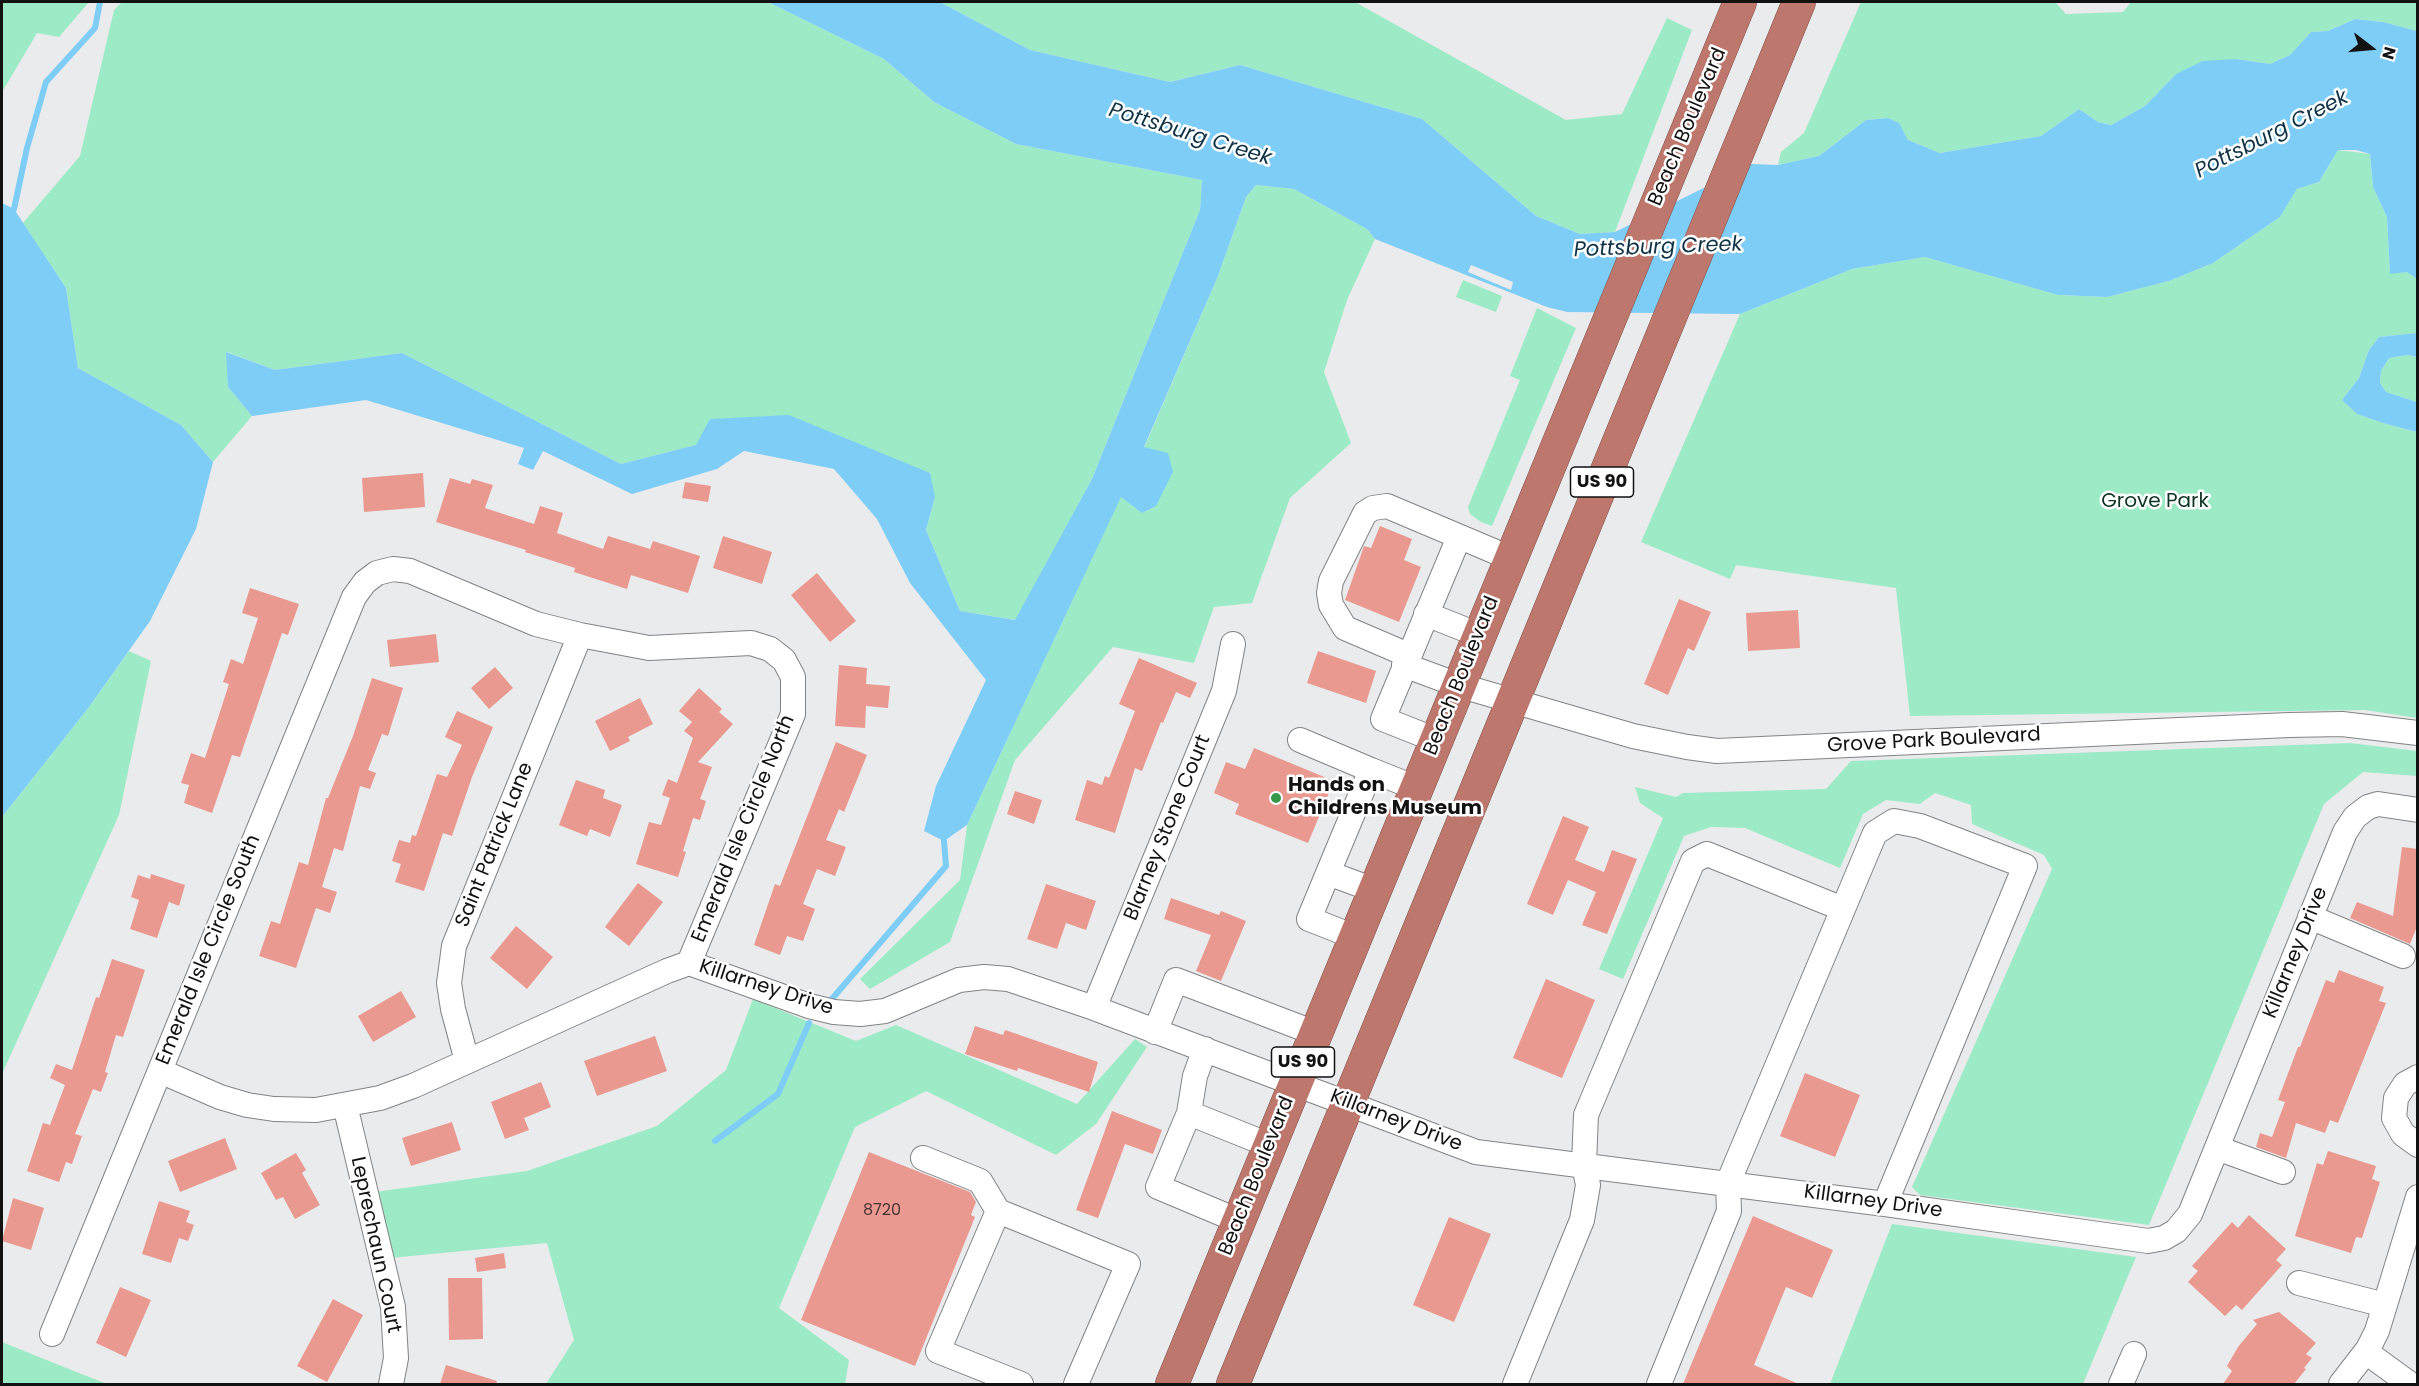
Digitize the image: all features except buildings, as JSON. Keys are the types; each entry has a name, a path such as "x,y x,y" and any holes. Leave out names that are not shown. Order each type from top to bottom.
{"highway":[{"name":"Beach Boulevard","path":"1172,1384 1740,2"},
{"name":"US 90","path":"1233,1384 1799,2"}],"street":[{"name":"Grove Park Boulevard","path":"1459,537 1388,506 1373,507 1365,513 1330,581 1331,605 1344,628 1458,685 1633,736 1718,751 2289,725 2342,724 2418,733"},
{"path":"1436,740 1383,720 1406,660 1459,537 1510,558"},
{"name":"Emerald Isle Circle South","path":"52,1334 354,597 365,582 377,573 393,569 410,571 536,624 580,635"},
{"path":"1426,614 1479,635"},
{"name":"Emerald Isle Circle North","path":"580,635 649,648 751,643 770,649 784,660 793,677 793,714 689,963"},
{"name":"Saint Patrick Lane","path":"467,1061 453,1009 449,983 454,946 580,635"},
{"name":"Blarney Stone Court","path":"1094,1008 1224,691 1233,644"},
{"path":"1300,740 1416,788"},
{"path":"1355,937 1309,919 1371,770"},
{"name":"Killarney Drive","path":"160,1071 220,1097 247,1104 296,1110 345,1105 380,1098 413,1086 689,963 809,1006 834,1012 860,1014 885,1011 959,980 984,977 1008,979 1295,1082 1476,1152 1728,1183 2148,1241 2164,1239 2176,1231 2190,1214 2345,832 2355,817 2368,807 2378,804 2418,810"},
{"path":"1659,1384 1728,1211 1728,1183 1875,832 1894,821 1920,826 2025,866 1885,1204"},
{"path":"1515,1384 1582,1220 1588,1185 1584,1164 1586,1115 1693,861 1707,854 1843,909"},
{"path":"1328,873 1374,890"},
{"path":"2310,917 2403,956"},
{"path":"1155,1032 1176,980 1315,1034"},
{"path":"1205,1049 1195,1076 1189,1113 1158,1187 1239,1221"},
{"path":"2418,1077 2405,1084 2396,1098 2394,1118 2403,1134 2418,1145"},
{"name":"Leprechaun Court","path":"345,1105 393,1307 396,1359 391,1384"},
{"path":"1189,1113 1269,1145"},
{"path":"2217,1148 2283,1172"},
{"path":"923,1158 980,1181 998,1211 1128,1264 1076,1384"},
{"path":"2341,1384 2366,1352 2377,1331 2418,1197"},
{"path":"998,1211 938,1351 1021,1384"},
{"path":"2299,1283 2385,1305"},
{"path":"2366,1352 2410,1384"},
{"path":"2121,1384 2134,1354"}],"green space":[{"path":"2,2 89,2 59,37 37,33 2,92"},
{"path":"122,2 768,2 884,59 934,102 1016,144 1202,180 1200,210 1092,479 1016,620 960,611 926,530 935,497 789,415 696,445 621,464 402,353 275,370 227,352 228,387 252,416 213,462 181,425 78,368 66,288 23,223 80,156 114,10"},
{"path":"940,2 1355,2 1566,120 1622,114 1667,18 1692,30 1615,232 1580,234 1536,216 1422,119 1240,65 1170,82 1030,50"},
{"path":"1861,2 2055,2 2066,14 2123,12 2131,2 2417,2 2417,31 2383,22 2355,19 2328,31 2311,32 2290,55 2270,64 2236,59 2176,74 2145,106 2111,125 2098,122 2079,109 2041,136 1940,153 1908,140 1899,124 1888,118 1866,120 1819,156 1778,165 1781,152 1804,133"},
{"name":"Grove Park","path":"2338,150 2370,154 2373,187 2387,217 2390,273 2407,272 2417,279 2417,333 2379,337 2369,350 2359,378 2342,400 2357,414 2417,432 2417,718 2365,710 1910,716 1896,588 1736,565 1730,579 1641,542 1740,314 1852,269 1925,257 2058,295 2107,297 2169,281 2213,263 2280,217 2297,189 2319,182"},
{"path":"1256,185 1294,189 1367,229 1375,239 1347,300 1324,372 1351,443 1290,498 1252,603 1214,607 1194,663 1113,647 1015,760 950,942 870,989 860,979 960,880 967,825 1121,496 1142,513 1156,506 1144,448 1218,276 1246,197"},
{"path":"1463,280 1502,296 1496,312 1456,297"},
{"path":"1537,308 1576,328 1492,526 1470,514 1468,507 1520,380 1510,376"},
{"path":"2408,355 2417,357 2417,402 2386,392 2380,383 2381,371 2389,358"},
{"path":"129,651 151,661 119,815 2,1074 2,817 89,707"},
{"path":"2350,743 2417,751 2417,776 2363,772 2324,804 2149,1225 1920,1195 1912,1187 2052,869 2044,855 1972,824 1971,805 1935,793 1920,804 1886,800 1863,814 1840,868 1745,828 1711,827 1684,836 1623,979 1599,969 1663,818 1640,803 1635,787 1676,797 1683,793 1826,789 1851,761"},
{"path":"753,999 856,1041 896,1025 1077,1104 1135,1039 1147,1047 1096,1124 1056,1155 926,1091 855,1127 779,1308 849,1360 845,1384 546,1384 574,1340 547,1243 390,1258 375,1192 527,1171 657,1126 726,1070"},
{"path":"1892,1224 2136,1257 2083,1384 1830,1384"},
{"path":"2,1342 59,1365 107,1384 2,1384"}],"water":[{"name":"Pottsburg Creek","path":"768,2 940,2 1030,50 1170,82 1240,65 1422,119 1536,216 1580,234 1615,232 1752,164 1778,165 1819,156 1866,120 1888,118 1899,123 1908,140 1940,153 2041,136 2079,109 2098,122 2111,125 2145,106 2176,74 2203,61 2236,59 2270,64 2290,55 2311,32 2328,31 2355,19 2383,22 2417,31 2417,279 2407,272 2390,274 2387,217 2373,187 2370,154 2356,150 2338,150 2319,182 2297,189 2280,217 2213,263 2169,281 2107,297 2058,295 1925,257 1852,269 1740,314 1567,312 1547,307 1375,239 1367,229 1294,189 1256,185 1246,197 1218,276 1144,447 1168,453 1173,472 1156,506 1142,513 1121,497 967,825 944,841 924,831 936,786 986,680 910,583 877,519 834,469 744,451 717,469 632,494 543,451 533,470 518,464 524,448 366,400 252,416 228,387 226,352 275,370 402,353 621,464 696,445 710,419 789,415 930,473 935,497 926,530 960,611 1015,620 1092,479 1200,210 1202,180 1016,144 934,102 884,59"},
{"path":"2,203 14,209 66,288 78,368 181,425 213,462 196,529 150,621 89,707 2,817"},
{"path":"2417,333 2417,357 2408,355 2389,358 2381,371 2380,383 2386,392 2417,402 2417,432 2357,414 2342,400 2359,378 2369,350 2379,337"}],"pier":[{"path":"1471,265 1513,282 1511,290 1468,272"}],"waterway":[{"path":"14,209 27,148 46,82 95,28 100,2"},
{"path":"831,1000 946,866 944,841"},
{"path":"715,1141 778,1094 809,1023"}],"place":[{"name":"Hands on Childrens Museum","path":"1276,798"}]}
